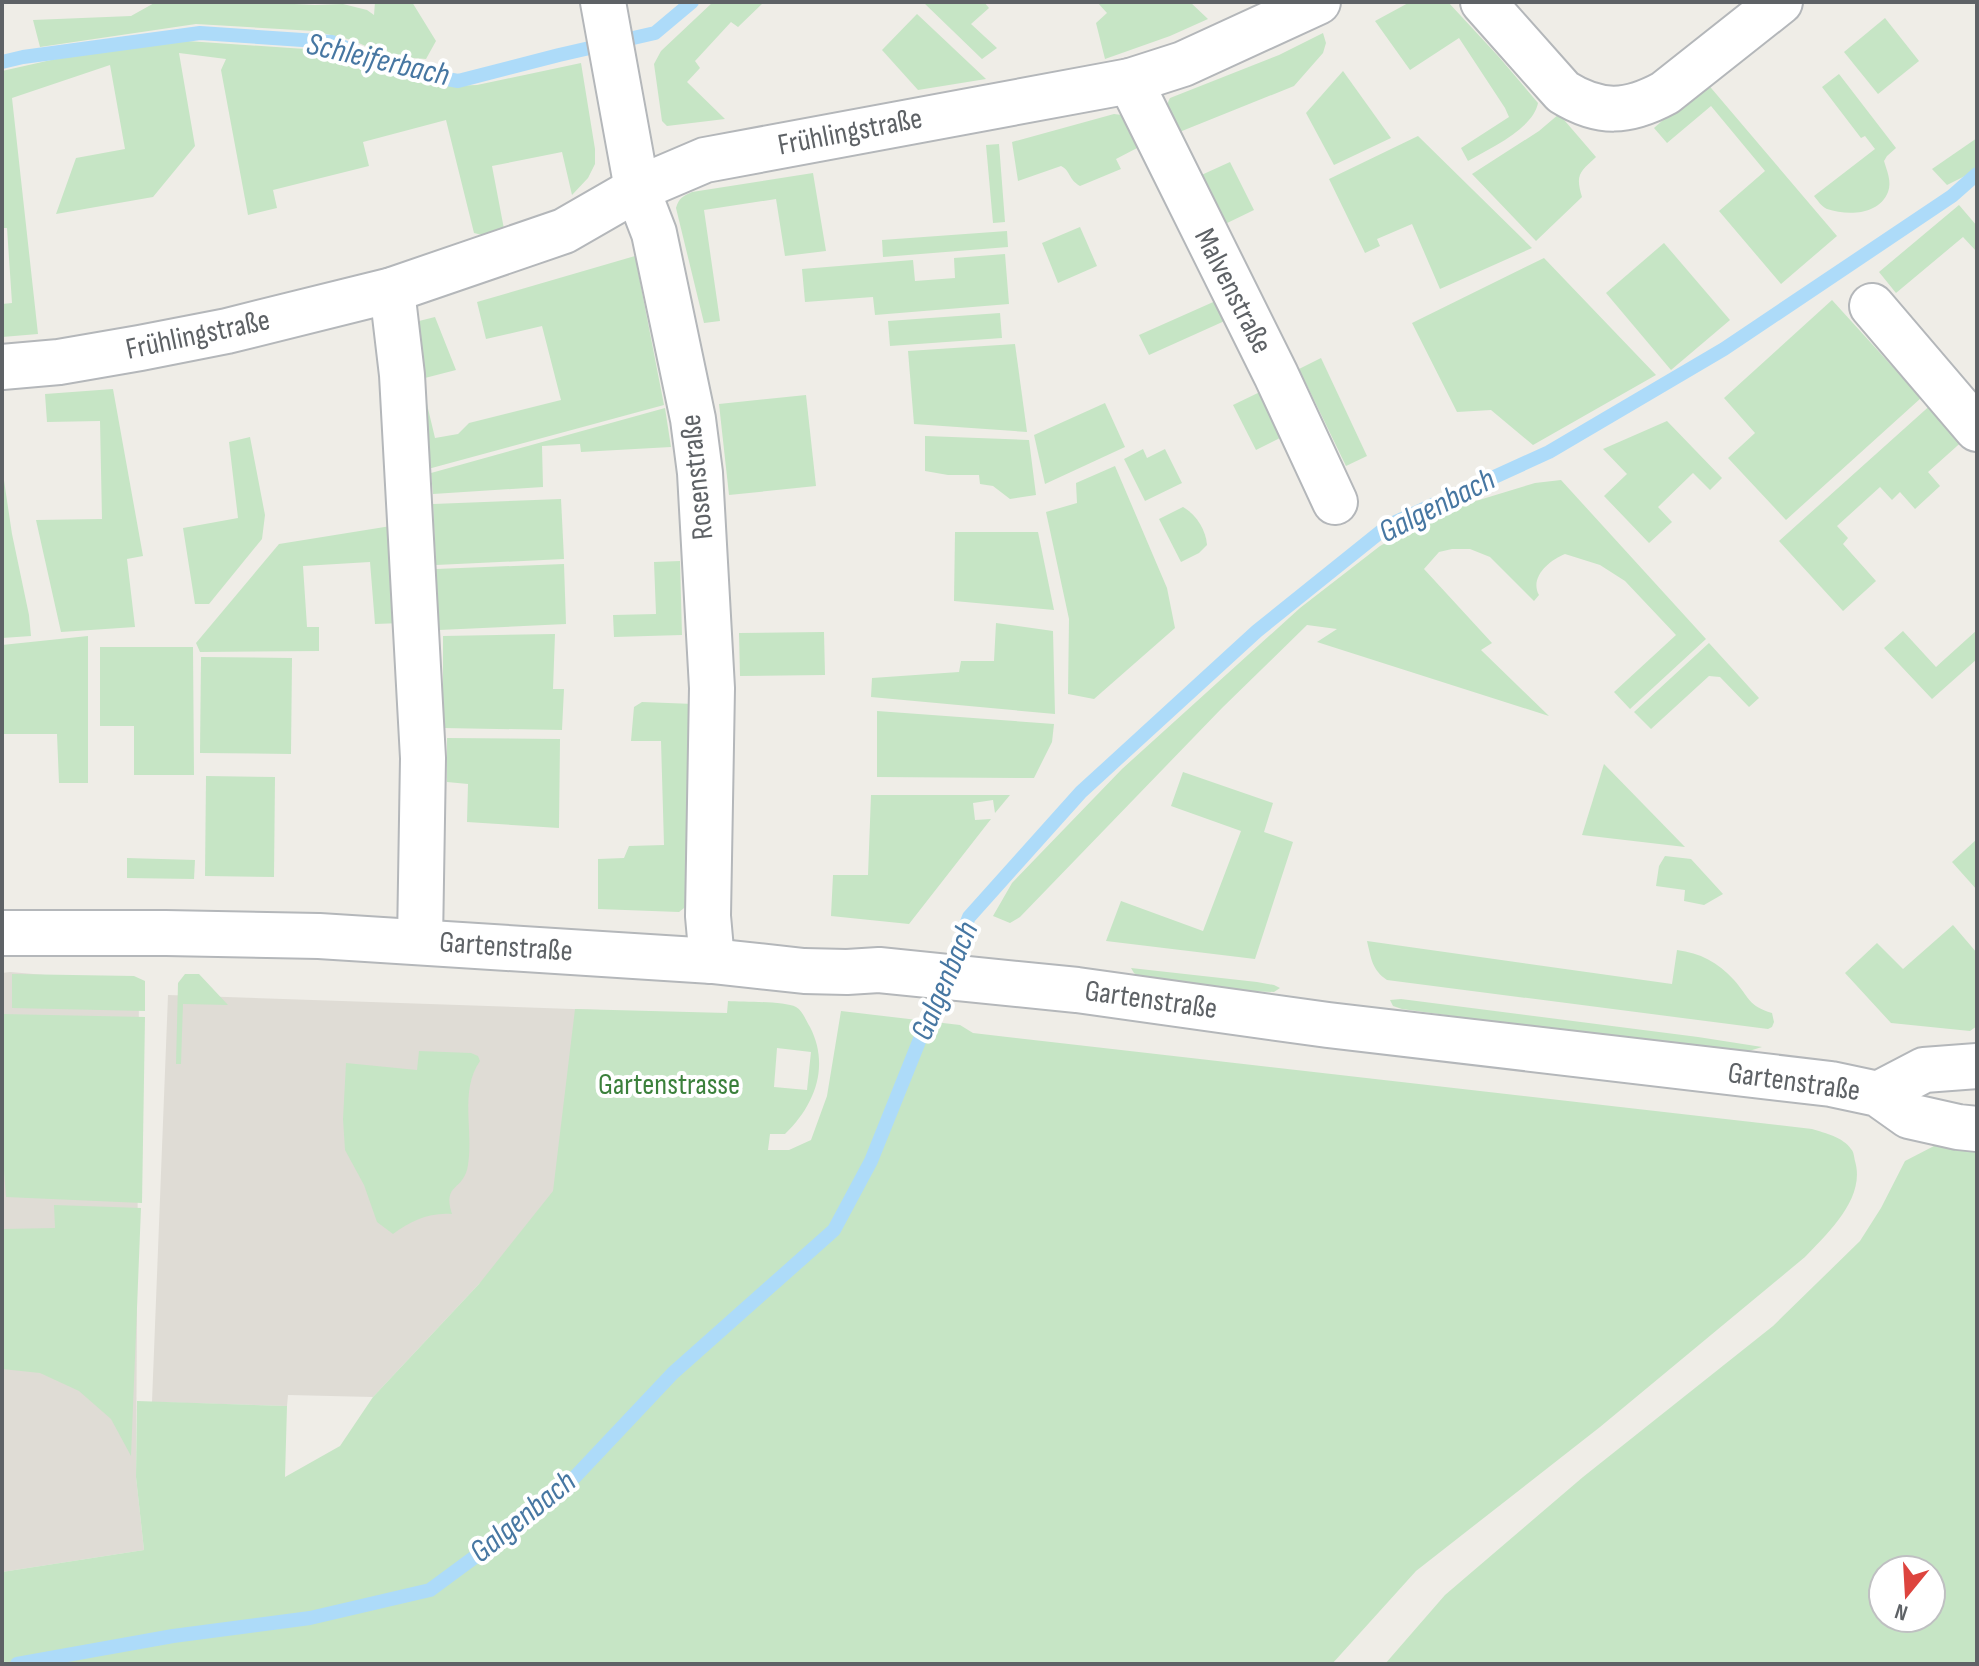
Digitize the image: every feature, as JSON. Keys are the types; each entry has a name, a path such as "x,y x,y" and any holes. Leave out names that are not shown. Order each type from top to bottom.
{"street":[{"name":"Frühlingstraße","path":"2,367 59,362 227,331 392,290 564,231 637,189 705,160 1130,81 1183,64 1318,2"},
{"path":"1483,2 1563,92 1579,102 1614,110 1647,103 1665,93 1780,2"},
{"name":"Rosenstraße","path":"603,4 637,189 654,233 693,419 701,485 712,688 708,916 712,961"},
{"name":"Malvenstraße","path":"1130,81 1276,375 1335,502"},
{"name":"Gartenstraße","path":"392,290 402,375 423,758 420,942"},
{"path":"1872,306 1977,429"},
{"name":"Gartenstraße","path":"2,933 319,936 712,961 804,971 879,970 983,979 1328,1025 1831,1084 1878,1094 1909,1116 1977,1129"},
{"name":"Gartenstraße","path":"1878,1094 1924,1070 1977,1066"}],"shaded area":[{"path":"2,973 139,983 136,1477 144,1550 2,1572"},
{"path":"168,995 601,1010 584,1190 479,1284 373,1397 288,1395 287,1406 152,1402"}],"green space":[{"path":"156,2 343,4 374,15 375,2 412,2 436,41 426,59 388,56 352,40 314,31 196,24 40,47 33,20 131,16"},
{"path":"713,2 764,2 738,27 731,22 695,61 700,68 687,82 725,119 667,126 662,121 654,64 661,51"},
{"path":"923,2 984,2 989,8 971,24 997,48 982,59"},
{"path":"1097,2 1190,2 1208,19 1105,59 1096,23 1107,13"},
{"path":"1410,2 1448,2 1538,103 1528,121 1519,129 1468,161 1461,148 1509,117 1459,38 1410,70 1375,21"},
{"path":"917,14 986,79 918,90 882,50"},
{"path":"1885,18 1919,61 1878,94 1844,52"},
{"path":"1323,33 1326,43 1323,53 1294,86 1177,133 1168,111 1170,98 1279,55"},
{"path":"187,41 320,50 450,86 477,85 581,63 595,164 588,178 572,195 562,152 492,166 504,229 482,235 474,233 446,120 363,142 369,166 273,190 277,208 248,215 221,70 226,59 179,53 195,146 153,197 56,214 76,158 125,149 110,65 12,98 38,334 2,337 2,304 12,303 7,228 2,228 2,71 60,58"},
{"path":"1343,71 1391,138 1334,165 1306,113"},
{"path":"1839,74 1896,148 1884,161 1889,188 1884,200 1862,212 1844,213 1827,209 1814,196 1875,149 1865,136 1861,138 1822,87"},
{"path":"1706,82 1837,236 1781,284 1719,211 1765,171 1711,106 1667,143 1654,128"},
{"path":"1114,114 1125,118 1139,147 1116,159 1121,169 1080,186 1061,166 1018,181 1012,142"},
{"path":"1559,114 1596,157 1580,174 1582,197 1536,241 1472,174 1539,131"},
{"path":"1418,136 1532,248 1440,289 1412,224 1377,239 1380,246 1365,253 1329,179"},
{"path":"1977,138 1977,170 1947,185 1932,169"},
{"path":"999,144 1005,222 993,223 986,145"},
{"path":"1230,162 1254,210 1221,226 1197,177"},
{"path":"813,173 826,251 785,256 776,199 704,210 720,321 704,323 676,208 680,200 692,192"},
{"path":"1959,205 1977,226 1977,252 1963,237 1896,293 1879,272"},
{"path":"1080,227 1097,266 1058,283 1042,243"},
{"path":"1007,231 1008,247 883,257 882,240"},
{"path":"1664,243 1730,320 1671,370 1606,293"},
{"path":"1005,254 1009,304 875,315 873,297 805,302 802,269 913,260 915,281 955,278 954,258"},
{"path":"635,256 664,405 428,469 407,324 435,317 456,370 421,379 435,438 458,434 469,423 561,400 542,326 486,339 477,302"},
{"path":"1544,258 1656,375 1533,445 1491,410 1457,412 1412,323"},
{"path":"1220,299 1229,319 1149,355 1139,335"},
{"path":"1832,300 1921,398 1786,520 1728,458 1755,433 1724,398"},
{"path":"1000,313 1002,338 890,346 888,321"},
{"path":"1015,344 1027,432 914,424 908,351"},
{"path":"1321,358 1367,456 1346,466 1299,369"},
{"path":"113,389 143,556 127,559 135,627 61,632 36,520 102,519 100,421 47,422 45,394"},
{"path":"1264,390 1286,435 1256,450 1233,405"},
{"path":"806,395 816,486 729,495 719,404"},
{"path":"1934,402 1966,438 1928,472 1940,486 1915,509 1900,492 1892,500 1880,487 1837,526 1848,538 1843,544 1876,581 1843,611 1779,541"},
{"path":"1105,403 1125,447 1045,484 1034,435"},
{"path":"665,408 671,447 581,452 580,444 542,446 543,487 433,494 431,473"},
{"path":"1667,421 1722,478 1710,490 1693,473 1658,507 1672,522 1649,543 1604,496 1627,474 1603,449"},
{"path":"925,436 1029,440 1036,495 1010,499 993,486 980,484 979,475 925,471"},
{"path":"250,437 265,515 262,539 209,604 195,604 183,528 238,518 229,442"},
{"path":"1143,449 1147,458 1165,449 1182,483 1145,501 1124,459"},
{"path":"1115,466 1167,588 1175,628 1094,699 1068,694 1069,619 1046,512 1077,503 1076,483"},
{"path":"2,467 29,615 31,636 2,638"},
{"path":"1561,480 1706,639 1630,709 1614,692 1676,635 1625,581 1600,565 1565,554 1553,560 1539,576 1539,595 1534,601 1490,557 1470,549 1439,552 1424,569 1492,643 1481,650 1549,716 1317,642 1337,629 1307,625 1222,708 1020,917 1010,923 993,916 1012,883 1122,769 1300,608 1380,546 1443,511 1535,483"},
{"path":"561,499 564,559 436,565 433,504"},
{"path":"1183,507 1200,523 1207,545 1181,562 1159,519"},
{"path":"397,525 402,623 375,624 370,562 303,566 307,627 319,627 319,651 200,652 196,643 279,544"},
{"path":"955,532 1038,532 1054,610 954,601"},
{"path":"680,561 682,635 614,637 613,615 656,614 654,562"},
{"path":"564,564 566,624 439,630 436,569"},
{"path":"996,623 1053,631 1055,714 871,697 872,678 959,672 961,661 994,661"},
{"path":"1977,630 1977,659 1932,699 1884,648 1903,631 1936,667"},
{"path":"824,632 825,675 740,676 739,633"},
{"path":"555,634 553,689 564,689 562,730 443,728 443,636"},
{"path":"88,636 88,783 59,783 57,734 2,734 2,645"},
{"path":"1709,643 1759,698 1749,707 1720,677 1709,676 1651,729 1634,712"},
{"path":"100,647 193,647 194,775 134,775 134,726 100,726"},
{"path":"201,657 292,658 291,754 200,753"},
{"path":"642,702 694,704 688,905 679,912 598,909 598,859 624,858 629,846 664,845 661,741 631,741 634,707"},
{"path":"877,711 1054,724 1052,742 1034,778 877,777"},
{"path":"447,738 560,739 559,828 467,822 468,784 447,782"},
{"path":"1604,764 1685,847 1582,835"},
{"path":"1183,772 1273,803 1264,832 1293,842 1255,959 1106,941 1121,901 1203,931 1241,831 1171,806"},
{"path":"206,776 275,777 274,877 205,876"},
{"path":"871,795 1010,795 995,813 993,800 973,803 975,820 991,819 909,924 831,916 833,875 868,875"},
{"path":"1977,839 1977,890 1952,862"},
{"path":"1665,856 1691,859 1723,894 1704,905 1684,901 1685,890 1656,886 1659,866"},
{"path":"127,858 195,860 194,879 127,878"},
{"path":"1953,925 1977,953 1977,1026 1970,1031 1891,1023 1845,973 1877,943 1903,969"},
{"path":"1367,941 1672,984 1677,950 1685,951 1722,968 1753,1004 1772,1013 1774,1022 1768,1029 1387,980 1375,968"},
{"path":"1131,968 1257,982 1280,988 1274,992 1249,991 1142,978"},
{"path":"12,974 134,976 145,981 145,1011 12,1008"},
{"path":"185,974 199,974 228,1005 183,1004 181,1064 176,1064 178,983"},
{"path":"1390,1000 1762,1047 1749,1051 1694,1049 1402,1009 1393,1006"},
{"name":"Gartenstrasse","path":"728,1001 790,1005 802,1014 816,1042 819,1070 811,1098 796,1123 785,1134 770,1134 768,1150 789,1150 811,1140 827,1096 841,1011 960,1025 973,1033 1812,1129 1839,1138 1848,1145 1854,1156 1857,1175 1855,1188 1843,1214 1805,1257 1600,1427 1416,1571 1332,1664 2,1664 2,1572 144,1550 136,1477 137,1401 287,1406 285,1477 340,1446 373,1397 479,1284 553,1191 575,1009 727,1013","holes":["777,1048 811,1052 807,1090 774,1087"]},
{"path":"2,1014 145,1017 142,1203 6,1197 2,1144"},
{"path":"419,1051 478,1056 480,1061 470,1085 468,1165 466,1174 450,1197 452,1214 421,1218 393,1234 377,1222 364,1185 345,1150 346,1063 417,1070"},
{"path":"1934,1146 1977,1148 1977,1664 1385,1664 1445,1595 1583,1477 1773,1326 1860,1241 1905,1161"},
{"path":"54,1205 141,1208 131,1456 111,1419 79,1391 40,1373 2,1369 2,1229 55,1228"}],"waterway":[{"name":"Schleiferbach","path":"2,62 200,33 332,42 398,70 458,81 655,33 692,2"},
{"name":"Galgenbach","path":"17,1664 173,1636 310,1618 430,1590 556,1497 673,1373 834,1230 871,1161 969,917 1081,792 1257,631 1389,525 1549,452 1724,349 1952,196 1977,174"}]}
